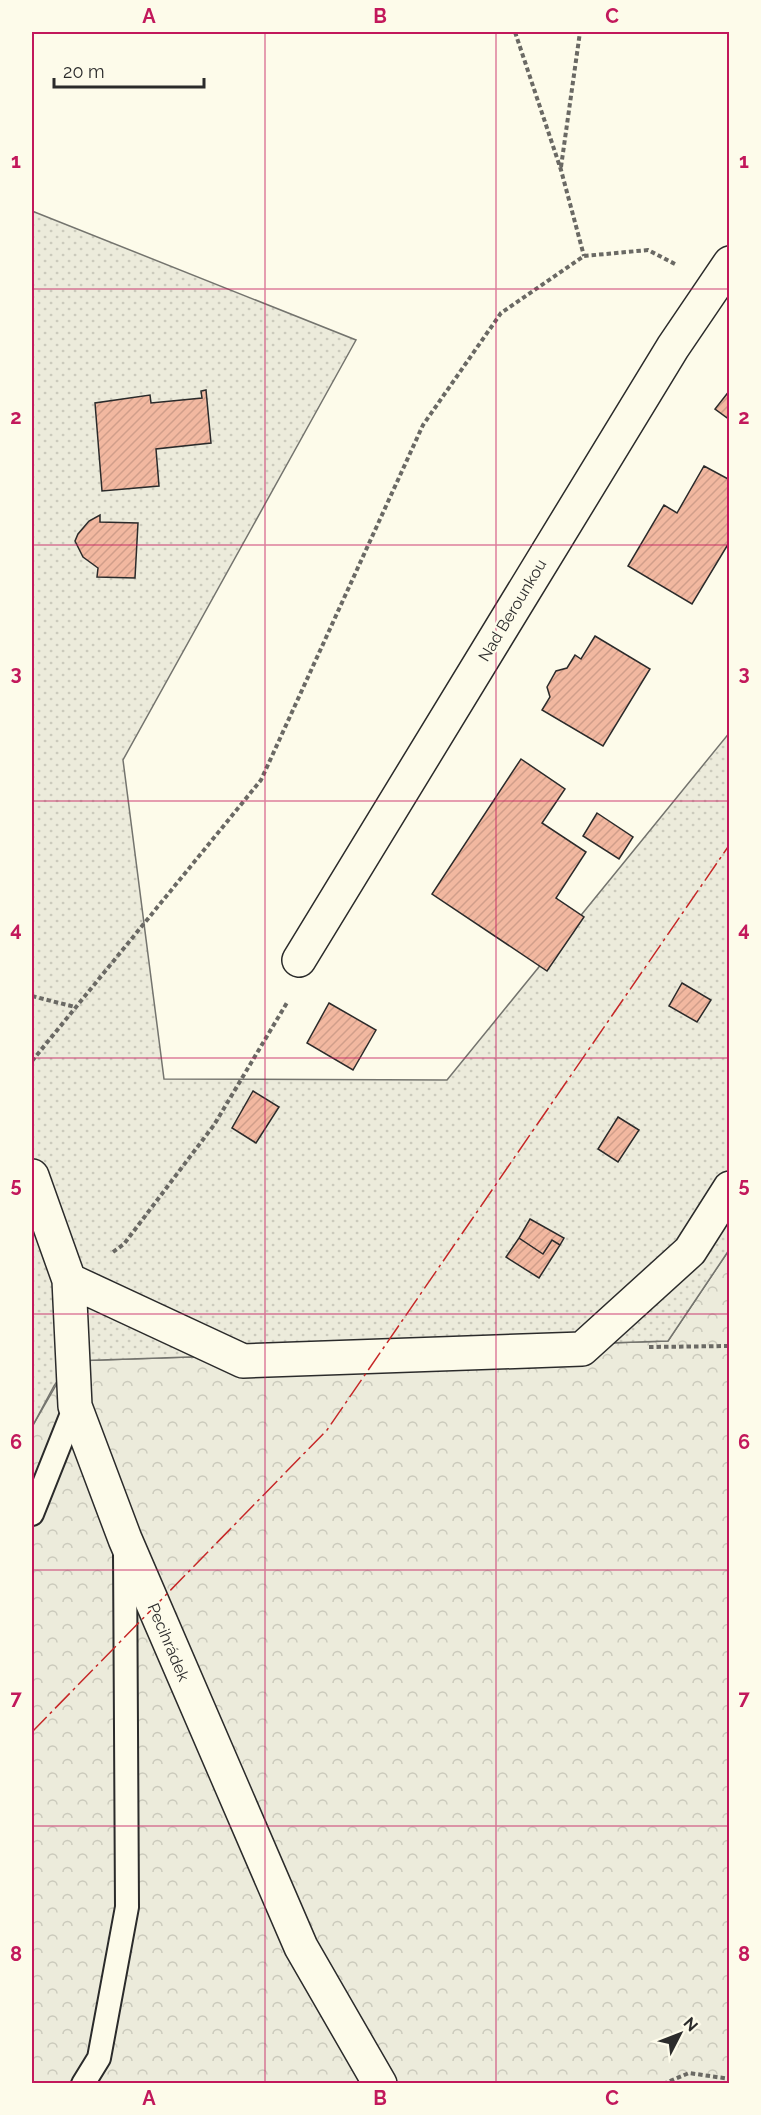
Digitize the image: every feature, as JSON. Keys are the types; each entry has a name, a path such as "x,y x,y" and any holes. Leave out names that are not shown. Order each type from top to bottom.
{"street":[{"name":"Nad Berounkou","path":"299,960 661,367 722,274"},
{"name":"Pecihrádek","path":"32,1176 69,1280 75,1406 125,1539 301,1947 380,2084"},
{"path":"69,1280 243,1361 582,1348 690,1251 729,1188"}],"lane":[{"path":"32,1514 75,1406"},
{"path":"83,2084 99,2058 127,1906 125,1539"}],"path":[{"path":"515,32 561,170 584,256"},
{"path":"561,170 580,32"},
{"path":"32,1060 261,780 423,425 501,314 584,256 648,250 722,274"},
{"path":"69,1280 124,1244 214,1125 304,976 299,960"},
{"path":"32,996 75,1007"},
{"path":"582,1348 729,1346"},
{"path":"663,2084 689,2073 729,2079"}],"green space":[{"path":"32,211 356,340 123,760 164,1079 447,1080 730,732 729,1250 668,1341 71,1361 54,1386 32,1427"},
{"path":"729,1250 729,2083 32,2084 32,1427 70,1361 668,1341"}],"building":[{"path":"206,390 211,443 156,449 159,486 102,491 95,403 150,395 151,403 202,398 201,391"},
{"path":"730,390 730,420 715,409"},
{"path":"704,466 730,480 730,541 692,604 628,566 664,505 677,513"},
{"path":"100,515 100,522 138,523 135,578 97,577 98,568 83,557 75,541 89,521"},
{"path":"595,636 650,669 603,746 542,710 550,697 547,687 556,671 567,668 575,655 581,659"},
{"path":"521,759 565,789 542,823 586,852 556,898 584,917 547,971 432,894"},
{"path":"597,813 633,837 619,859 583,836"},
{"path":"682,983 711,1000 697,1022 669,1006"},
{"path":"329,1003 376,1030 353,1070 307,1043"},
{"path":"253,1091 279,1107 256,1143 232,1128"},
{"path":"618,1117 639,1130 618,1162 598,1149"},
{"path":"530,1219 564,1238 560,1245 552,1240 543,1254 519,1238"},
{"path":"519,1238 543,1254 552,1240 560,1245 539,1278 506,1257"}],"power":[{"path":"32,1732 327,1430 730,844"}]}
